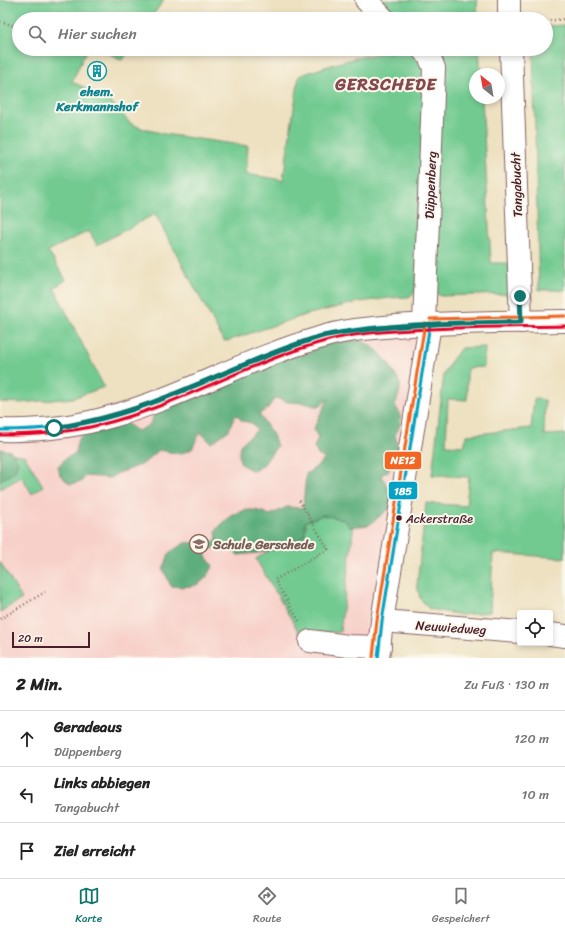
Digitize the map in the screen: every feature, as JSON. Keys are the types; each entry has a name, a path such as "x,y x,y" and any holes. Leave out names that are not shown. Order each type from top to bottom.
{"street":[{"path":"366,0 377,12"},
{"path":"509,0 510,12"},
{"name":"Düppenberg","path":"427,324 434,68 429,56"},
{"name":"Tangabucht","path":"511,56 521,322"},
{"path":"0,430 28,431 99,420 144,406 270,354 321,337 379,328 427,324 565,322"},
{"path":"310,641 348,646 379,653 382,621 427,324"},
{"name":"Neuwiedweg","path":"382,621 517,632"},
{"path":"553,634 565,636"}],"path":[{"path":"553,20 565,19"},
{"path":"0,22 12,25"},
{"path":"299,500 328,549 275,580 310,641"},
{"path":"0,619 44,592"}],"shaded area":[{"name":"Schule Gerschede","path":"430,325 381,658 0,658 0,430 63,428 346,328"}],"green space":[{"path":"0,0 164,0 155,12 12,12 12,56 84,56 72,82 106,97 130,123 141,128 164,134 248,146 246,174 283,180 299,76 367,56 418,57 426,68 416,289 413,295 408,297 359,302 305,315 227,341 223,340 155,214 97,245 89,231 48,251 66,280 54,288 104,387 73,398 20,403 0,402"},
{"path":"378,0 477,0 478,12 389,12"},
{"path":"565,25 565,290 539,290 533,56 553,56 553,26"},
{"path":"114,56 126,56 123,60"},
{"path":"432,56 480,56 481,68 469,68 469,104 482,104 491,263 510,263 509,294 441,296 434,290"},
{"path":"360,340 372,346 381,354 389,364 400,383 399,394 395,405 401,420 395,435 398,446 395,458 388,471 381,475 390,491 391,507 369,525 350,527 344,520 323,515 305,522 305,535 287,546 258,553 238,555 227,546 203,550 213,566 205,578 196,585 185,587 171,586 163,569 170,552 185,543 217,541 216,530 234,514 247,510 254,510 270,515 287,507 303,508 306,474 325,459 318,455 314,447 318,438 314,429 319,416 329,399 319,406 315,406 304,403 288,402 275,398 267,409 259,414 273,435 277,446 263,465 254,471 240,462 239,451 240,445 257,430 252,423 242,421 237,415 234,418 229,430 211,443 200,432 192,449 180,454 159,450 143,464 116,474 110,478 85,476 81,482 70,484 60,475 58,466 67,457 76,454 79,438 84,433 104,423 121,421 138,431 150,425 156,409 250,372 261,372 282,359 308,353 323,344"},
{"path":"485,347 484,367 467,368 467,400 448,399 446,445 464,446 467,435 531,428 534,399 545,400 544,435 565,434 565,558 493,553 490,612 461,615 429,609 420,598 417,585 426,503 466,506 469,477 432,475 444,374 461,348"},
{"path":"0,449 11,451 18,462 14,473 0,480"},
{"path":"0,451 25,456 43,486 32,494 22,477 0,489"},
{"path":"340,502 354,524 340,632 300,634 256,559 307,526 305,522"},
{"path":"0,562 22,599 0,612"}],"transit line":[{"name":"NE12","path":"430,319 565,316"},
{"name":"NE12","path":"373,657 377,620 425,323"},
{"name":"185","path":"0,430 57,427 99,420 165,398 267,355 319,337 360,329 430,324"},
{"name":"185","path":"378,658 382,621 430,324"},
{"path":"0,435 63,432 87,428 129,417 158,407 271,359 329,340 349,336 410,330 565,326"}],"place":[{"name":"ehem. Kerkmannshof","path":"97,71"},
{"name":"Ackerstraße","path":"399,518"},
{"name":"Schule Gerschede","path":"199,544"}],"district":[{"name":"GERSCHEDE","path":"386,84"}],"route":[{"path":"54,428 85,423 144,406 270,354 321,337 347,332 424,324 521,322 520,296"}]}
